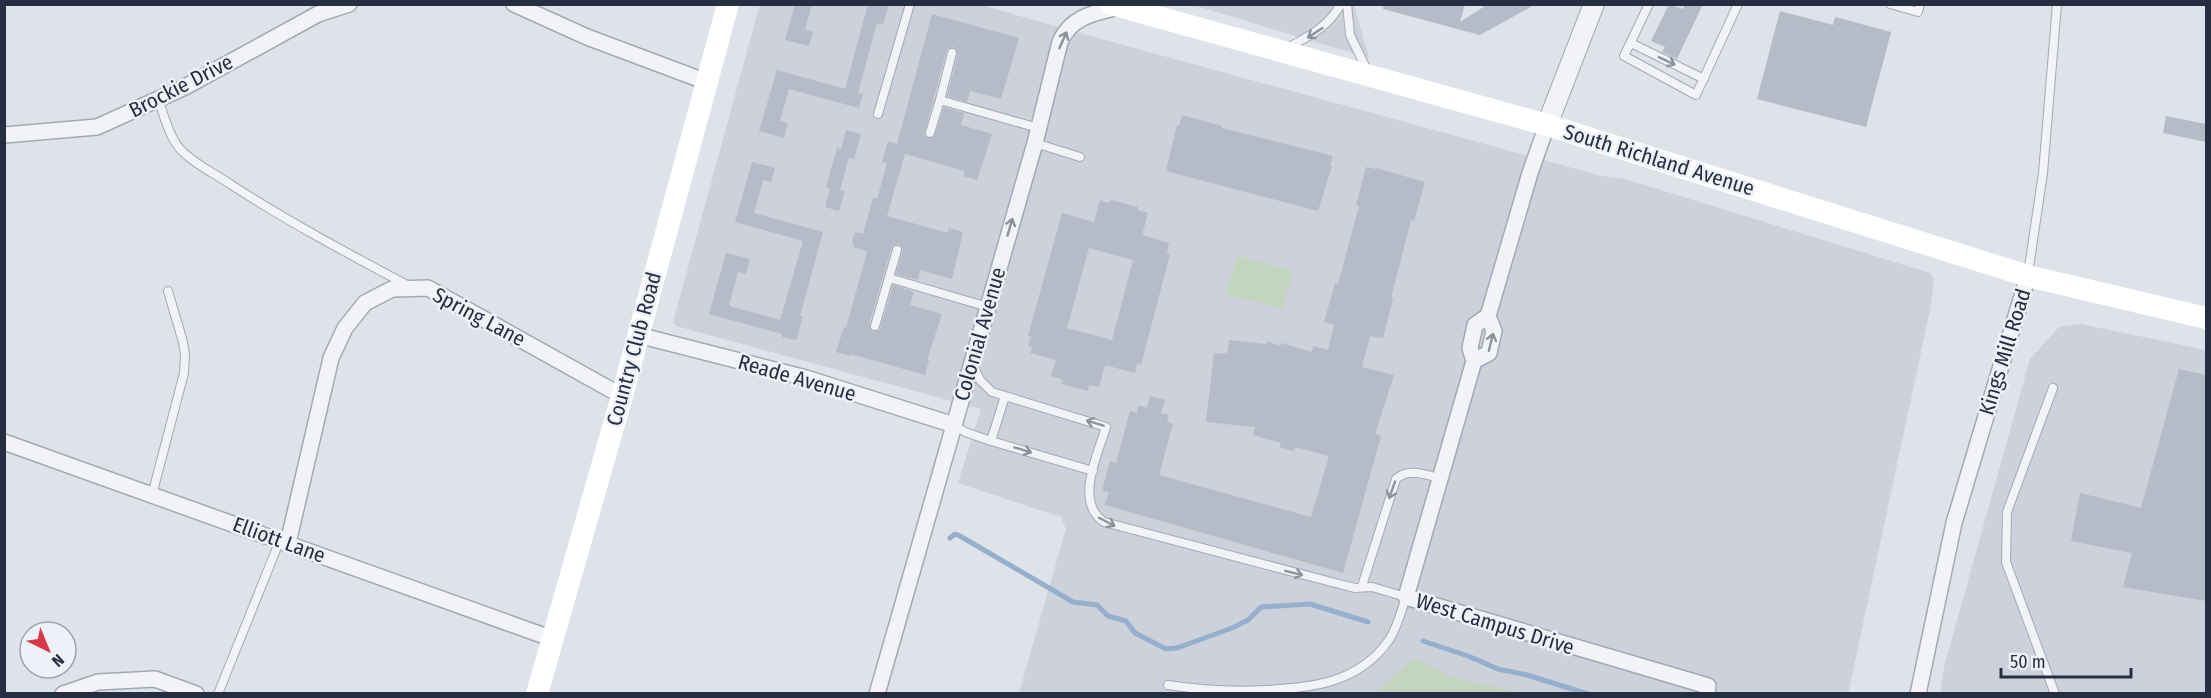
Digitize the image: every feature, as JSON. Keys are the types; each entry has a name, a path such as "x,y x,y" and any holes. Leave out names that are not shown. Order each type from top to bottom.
{"main road":[{"name":"Country Club Road","path":"537,693 622,396 728,4"},
{"name":"South Richland Avenue","path":"1115,6 1546,125 2028,276 2206,318"}],"street":[{"name":"Brockie Drive","path":"4,135 97,127 185,87 318,14 349,4"},
{"path":"514,4 587,37 707,82"},
{"path":"1546,125 1594,4"},
{"name":"Colonial Avenue","path":"877,693 972,364 1063,35 1076,21 1115,6"},
{"name":"West Campus Drive","path":"1546,125 1488,316 1494,331 1489,353 1474,361 1406,597 1708,686 1707,693"},
{"name":"Kings Mill Road","path":"1918,693 1954,523 2028,276"},
{"name":"Spring Lane","path":"284,542 332,358 345,328 365,303 392,289 428,288 622,396"},
{"name":"Reade Avenue","path":"638,335 806,378 954,425"},
{"name":"Elliott Lane","path":"4,442 553,639"},
{"path":"63,693 98,682 155,679 196,693"}],"lane":[{"path":"878,114 910,4"},
{"path":"1281,51 1317,32 1334,16 1341,4"},
{"path":"1347,4 1350,34 1369,75"},
{"path":"1649,4 1624,56 1696,95 1736,5"},
{"path":"1890,4 1918,12 1920,4"},
{"name":"Kings Mill Road","path":"2028,276 2043,173 2057,4"},
{"path":"1631,43 1704,78"},
{"path":"930,133 952,53"},
{"path":"158,99 175,141 190,158 337,248 413,288"},
{"path":"940,100 1036,135 1080,157"},
{"path":"875,326 897,250"},
{"path":"889,278 988,307"},
{"path":"152,495 184,373 185,355 168,291"},
{"path":"972,364 987,388 1005,396 1106,427 1089,488 1091,504 1099,519 1108,524 1355,588 1362,586 1406,597 1389,640 1360,668 1341,678 1312,687 1206,692 1168,685"},
{"path":"2053,388 2007,512 2006,562 2055,693"},
{"path":"992,441 1005,396"},
{"path":"954,425 965,432 992,441 1093,471"},
{"path":"1362,586 1396,479 1413,473 1441,479"},
{"path":"218,693 284,542"}],"shaded area":[{"path":"760,4 981,5 1602,176 1625,179 1930,273 1934,280 1930,310 1848,694 1019,693 1066,529 1061,517 958,483 981,409 676,326 673,322"},
{"path":"1193,5 1354,5 1369,58"},
{"path":"2081,324 2206,350 2206,693 1940,694 1944,667 2030,359 2059,327"}],"green space":[{"path":"1237,256 1293,271 1282,309 1226,294"},
{"path":"1412,659 1451,677 1520,693 1375,693"}],"building":[{"path":"795,4 812,4 805,30 813,32 809,46 785,40"},
{"path":"868,4 889,4 883,25 877,23 858,93 863,94 859,108 789,89 780,121 788,123 784,138 759,131 777,70 845,89"},
{"path":"1384,4 1465,4 1460,22 1488,4 1536,4 1480,35 1383,9"},
{"path":"1669,4 1683,9 1685,4 1703,4 1677,59 1662,52 1665,47 1651,41"},
{"path":"1780,11 1833,25 1835,17 1891,32 1866,127 1757,99"},
{"path":"932,14 1019,38 1001,99 970,91 967,102 947,96 958,54 954,47 947,49 924,135 929,139 934,137 944,107 964,113 961,125 992,134 977,180 963,176 965,171 905,154 887,216 948,233 949,228 963,232 952,279 920,270 918,280 896,274 903,249 899,244 892,246 869,324 873,332 880,330 893,285 914,292 910,305 942,314 927,360 929,360 925,375 851,354 851,356 836,352 844,327 846,328 867,252 854,247 852,240 855,232 863,234 873,198 877,199 887,163 882,162 888,141 897,144"},
{"path":"1182,115 1222,126 1222,128 1333,156 1318,211 1166,171 1177,125 1179,126"},
{"path":"2166,116 2206,124 2206,142 2163,133"},
{"path":"846,130 861,134 854,159 849,157 840,190 845,191 839,211 825,207 830,188 826,187 837,148 841,149"},
{"path":"752,162 775,168 771,182 763,180 754,213 823,232 800,316 803,316 796,340 709,314 726,253 750,259 746,274 738,272 729,306 780,320 803,241 735,222"},
{"path":"1366,167 1425,182 1414,221 1411,220 1383,338 1370,336 1362,367 1394,375 1375,434 1381,436 1343,573 1105,505 1109,492 1102,491 1110,461 1116,463 1130,411 1137,413 1138,405 1147,408 1150,396 1165,400 1161,413 1169,415 1167,422 1173,424 1159,475 1311,517 1329,456 1295,447 1294,451 1279,447 1281,443 1253,435 1255,427 1206,422 1214,353 1227,354 1229,340 1266,344 1267,341 1280,346 1281,343 1312,352 1313,346 1328,350 1334,325 1324,322 1335,283 1338,284 1359,206 1356,205"},
{"path":"1100,200 1109,203 1111,200 1138,207 1137,210 1148,213 1142,235 1169,243 1167,253 1170,254 1141,365 1137,364 1135,373 1105,365 1099,387 1089,385 1088,391 1061,384 1063,380 1051,376 1056,360 1030,353 1032,347 1028,346 1031,337 1028,336 1062,213 1094,222","holes":["1089,248 1133,260 1112,340 1067,328"]},
{"path":"2179,369 2206,375 2206,601 2123,587 2132,553 2071,541 2080,493 2141,508"}],"waterway":[{"path":"950,538 955,534 960,536 1073,602 1097,605 1108,616 1126,621 1135,633 1166,649 1177,648 1232,628 1248,620 1261,607 1310,604 1368,622"},
{"path":"1423,641 1498,669 1527,675 1588,694"}]}
